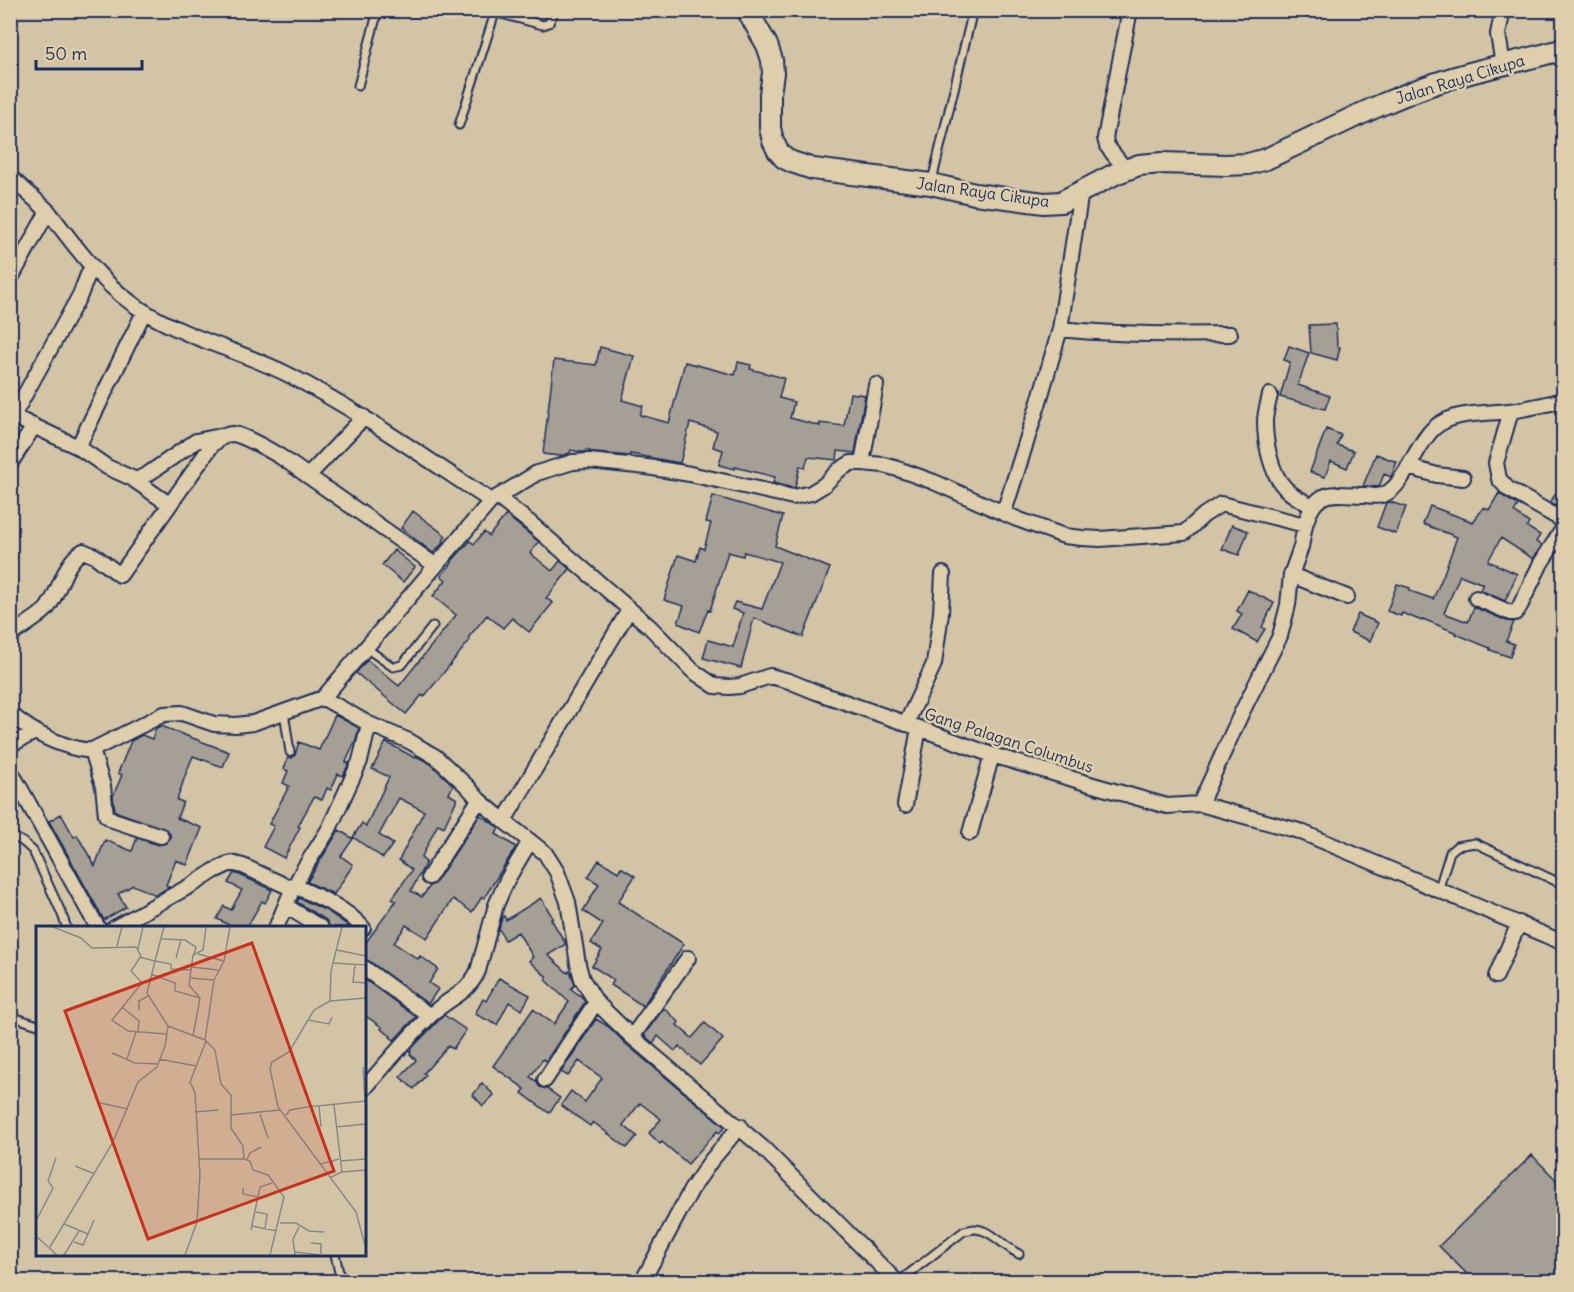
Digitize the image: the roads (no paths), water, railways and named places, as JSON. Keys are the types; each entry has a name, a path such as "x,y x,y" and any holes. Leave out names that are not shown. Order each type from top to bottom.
{"main road":[{"name":"Jalan Raya Cikupa","path":"747,10 767,45 772,60 770,128 778,151 784,158 813,169 931,184 975,194 1044,204 1061,202 1114,174 1139,165 1248,164 1266,159 1385,103 1452,78 1503,65 1559,56"}],"street":[{"path":"1126,170 1107,146 1106,138 1130,10"},
{"path":"1503,10 1498,34 1503,65"},
{"name":"Gang Palagan Columbus","path":"10,177 48,211 91,267 144,312 198,338 240,353 286,374 364,417 494,499 529,522 665,640 693,671 715,686 740,686 770,676 992,755 1093,786 1167,806 1200,804 1299,831 1563,943"},
{"path":"1004,512 1038,405 1060,323 1081,191"},
{"path":"10,280 48,211"},
{"path":"91,267 80,295 12,415 78,447 169,504"},
{"path":"78,447 144,312"},
{"path":"1060,323 1101,334 1230,334"},
{"path":"862,463 876,385"},
{"path":"1270,395 1265,421 1267,450 1277,479 1291,495 1312,506"},
{"path":"1200,804 1280,636 1288,605 1291,575 1301,547 1305,525 1316,501 1325,496 1344,494 1380,496 1386,494 1395,486 1408,467 1424,438 1435,426 1453,418 1511,411 1563,400"},
{"path":"1511,411 1496,463 1499,479 1508,489 1563,521"},
{"path":"308,476 364,417"},
{"path":"10,464 34,426"},
{"path":"134,480 139,480 196,441 233,434 261,445 281,457 435,565"},
{"path":"10,634 48,609 64,574 76,555 83,551 95,556 120,575 169,504 221,436"},
{"path":"10,714 35,732 85,751 93,750 164,714 182,713 214,724 236,725 253,723 323,698 494,499 537,473 573,462 589,461 647,467 793,497 811,493 851,463 862,463 898,469 934,482 1017,519 1064,536 1100,539 1184,532 1221,504 1305,525"},
{"path":"1408,467 1437,475 1463,478"},
{"path":"1476,598 1515,613 1563,527"},
{"path":"905,806 913,726 934,664 941,613 943,574"},
{"path":"1291,575 1347,597"},
{"path":"504,821 629,610"},
{"path":"323,698 436,757 479,800 545,853 557,872 568,902 582,979 596,1002 740,1126 897,1281"},
{"path":"276,926 294,887 329,829 360,761 369,724"},
{"path":"10,745 35,732"},
{"path":"93,750 103,786 106,815 113,820 161,836"},
{"path":"970,833 992,755"},
{"path":"10,770 97,926"},
{"path":"429,878 479,800"},
{"path":"366,1087 430,1016 460,994 475,977 496,905 507,880 531,841"},
{"path":"116,926 231,863 294,887 345,912 362,926"},
{"path":"286,906 319,926"},
{"path":"1496,976 1519,923"},
{"path":"633,1036 688,958"},
{"path":"366,969 430,1016"},
{"path":"545,1080 596,1002"},
{"path":"642,1281 691,1190 710,1162 740,1126"}],"lane":[{"path":"358,86 378,10"},
{"path":"486,10 543,25 549,23 555,10"},
{"path":"931,184 973,10"},
{"path":"459,125 495,13"},
{"path":"366,648 393,667 398,667 433,626"},
{"path":"284,712 290,752"},
{"path":"10,835 33,851 67,926"},
{"path":"1438,891 1450,852 1457,846 1475,843 1563,885"},
{"path":"10,1016 36,1024"},
{"path":"897,1281 964,1231 973,1228 987,1233 1019,1254"},
{"path":"335,1256 341,1281"}]}
